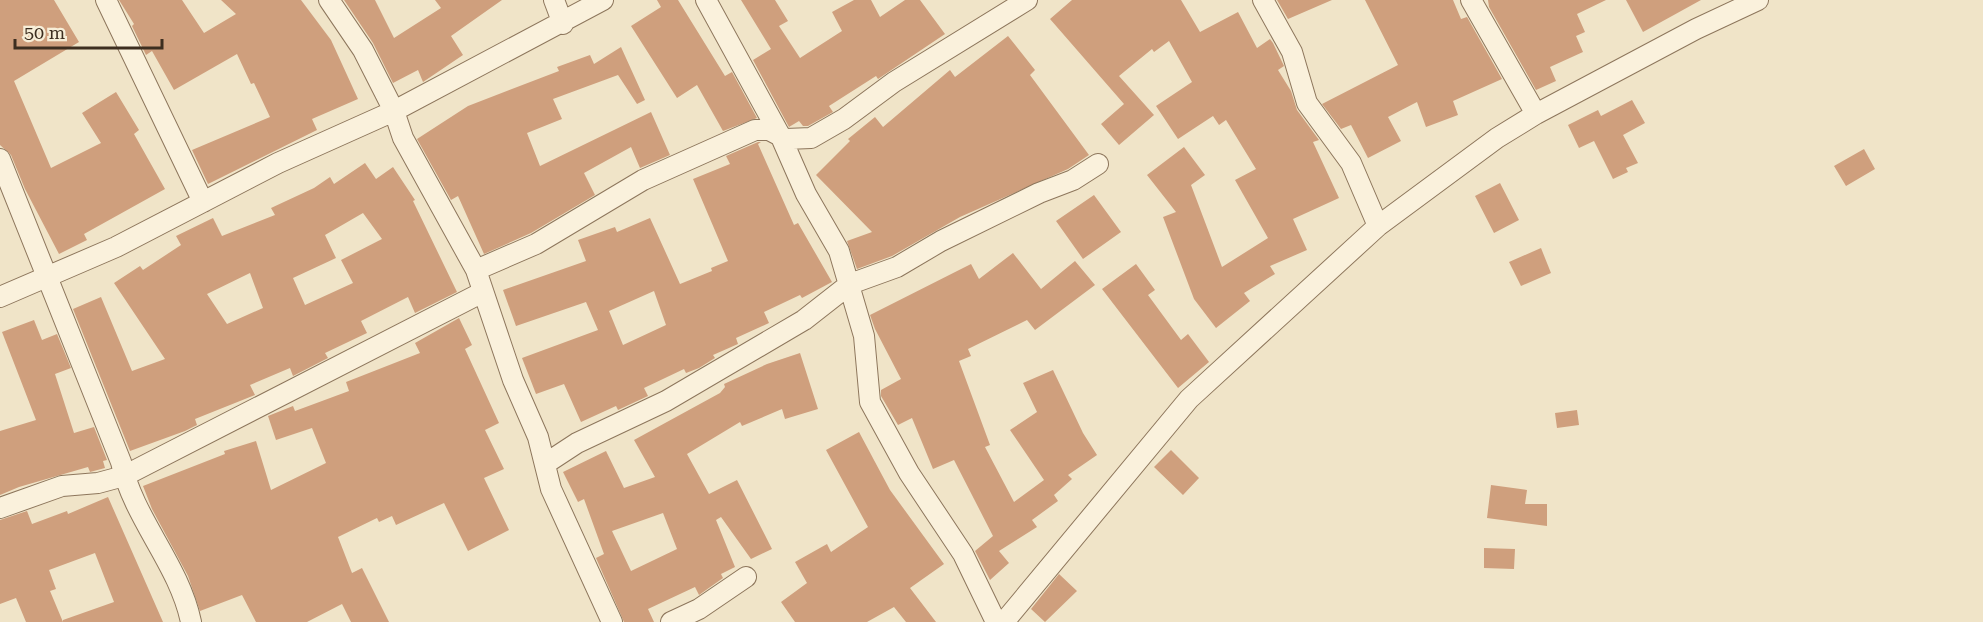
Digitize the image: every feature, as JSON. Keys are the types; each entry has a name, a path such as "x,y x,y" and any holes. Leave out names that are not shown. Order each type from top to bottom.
{"street":[{"path":"106,0 203,202"},
{"path":"329,0 363,50 394,111 403,138 423,177 476,270 513,380 538,437 551,489 612,622"},
{"path":"554,0 562,24"},
{"path":"0,297 116,247 278,163 394,111 562,24 603,0"},
{"path":"706,0 781,137 806,194 839,251 864,336 870,402 909,473 963,554 996,622"},
{"path":"476,270 536,244 643,180 755,130 769,130 781,137 812,138 844,119 894,82 1027,0"},
{"path":"1263,0 1292,52 1307,104 1351,163 1378,226"},
{"path":"1471,0 1536,114"},
{"path":"1004,622 1189,399 1378,226 1497,138 1536,114 1696,29 1758,0"},
{"path":"0,159 121,462 124,476 145,526 184,596 191,622"},
{"path":"545,464 577,443 666,401 804,320 850,284 897,267 941,241 1039,193 1073,180 1098,164"},
{"path":"0,508 62,486 98,483 124,476 483,292"},
{"path":"671,622 699,609 746,577"}],"building":[{"path":"0,0 54,0 79,42 14,81 51,168 101,143 82,113 116,92 139,130 134,134 165,189 84,234 87,240 59,254 25,189 11,155 0,145"},
{"path":"119,0 182,0 204,33 236,14 221,0 301,0 331,40 358,99 312,119 317,130 208,184 192,150 270,117 254,83 251,84 237,54 174,90 152,51 146,55 132,26 134,24"},
{"path":"344,0 375,0 394,38 441,8 435,0 502,0 451,36 463,55 423,82 418,70 393,83 373,43"},
{"path":"657,0 678,0 725,76 732,72 757,118 723,131 697,85 677,98 631,26 661,7"},
{"path":"741,0 775,0 788,21 779,26 800,58 842,31 832,12 854,0 871,0 880,17 905,0 920,0 945,34 878,79 876,76 829,106 833,112 808,126 803,126 799,121 789,127 753,60 771,49"},
{"path":"1072,0 1181,0 1200,32 1238,12 1257,48 1270,39 1273,43 1284,66 1278,70 1291,91 1297,110 1319,140 1313,142 1339,198 1293,219 1307,250 1270,266 1275,274 1244,293 1250,301 1216,328 1194,299 1163,217 1176,212 1147,175 1184,147 1205,175 1191,185 1222,267 1268,238 1235,180 1256,169 1226,120 1219,125 1213,116 1178,139 1156,106 1192,82 1169,41 1154,52 1152,49 1119,76 1154,115 1119,145 1101,124 1124,104 1050,19"},
{"path":"1277,0 1332,0 1288,19"},
{"path":"1365,0 1453,0 1461,19 1467,17 1502,79 1453,101 1458,115 1426,127 1417,102 1388,117 1401,141 1368,158 1351,125 1341,129 1322,104 1398,65"},
{"path":"1488,0 1606,0 1577,14 1585,32 1576,36 1583,52 1550,67 1556,81 1536,90 1489,7"},
{"path":"1626,0 1701,0 1643,32"},
{"path":"1008,36 1035,70 1030,75 1089,155 1068,169 960,217 892,256 857,269 847,241 872,232 816,175 850,141 848,139 875,117 883,127 950,70 955,77"},
{"path":"621,47 645,100 637,104 618,75 553,99 562,119 527,133 540,166 651,112 670,155 640,168 631,147 584,173 595,195 531,233 484,254 458,196 451,200 417,139 468,106 559,71 557,67 590,55 594,64"},
{"path":"1632,100 1645,123 1623,135 1638,163 1626,168 1628,172 1613,179 1594,141 1579,148 1568,125 1598,110 1601,116"},
{"path":"761,142 758,144 794,225 798,223 832,282 802,298 800,295 764,312 769,323 736,338 738,344 713,355 715,358 699,368 686,373 684,369 644,388 648,396 618,410 616,406 581,422 564,384 536,394 522,358 598,330 586,302 516,326 503,290 586,261 578,240 615,227 617,232 650,218 680,284 712,271 711,268 728,261 693,179 730,164 726,156","holes":["654,291 666,325 623,345 609,311"]},
{"path":"1864,149 1875,169 1846,186 1834,166"},
{"path":"365,163 376,179 393,167 415,200 413,201 457,292 415,313 408,297 361,321 367,333 325,353 328,358 293,376 290,368 250,385 255,395 195,419 197,425 185,431 130,451 73,309 101,297 132,371 165,359 114,283 140,266 143,270 181,245 176,236 213,218 222,236 275,215 271,208 314,188 330,177 334,184","holes":["363,213 382,239 341,260 353,283 305,305 293,278 336,258 325,235","250,273 263,308 227,324 207,294"]},
{"path":"1500,183 1519,220 1494,233 1475,196"},
{"path":"1094,195 1121,232 1083,259 1056,221"},
{"path":"1541,248 1551,273 1521,286 1509,262"},
{"path":"1013,253 1041,289 1075,261 1095,285 1035,330 1027,320 968,349 971,356 959,361 990,445 985,447 1014,502 1044,480 1010,430 1037,412 1023,383 1053,370 1083,433 1097,455 1068,475 1072,479 1054,495 1058,501 1032,520 1037,527 999,551 1009,563 990,580 975,551 993,536 954,460 933,469 912,418 898,425 881,396 881,390 901,379 870,315 971,264 979,279"},
{"path":"1136,264 1155,290 1148,295 1181,340 1188,334 1209,362 1178,388 1102,289"},
{"path":"459,318 472,345 465,349 499,423 485,430 504,469 484,478 509,530 468,551 444,503 396,525 392,516 379,522 377,518 338,537 352,573 362,568 389,622 351,622 342,604 307,622 256,622 242,595 200,611 188,576 152,509 143,486 225,454 224,451 256,441 271,490 326,463 312,428 276,440 268,416 293,406 295,411 349,391 346,382 420,353 415,343"},
{"path":"34,320 42,340 57,334 71,368 55,374 74,433 94,427 107,460 103,461 105,468 90,472 88,467 19,487 0,495 0,431 36,420 2,332"},
{"path":"800,353 818,409 785,419 782,409 742,426 740,422 687,454 709,494 737,480 772,549 751,559 721,517 716,520 735,567 721,574 723,578 699,595 695,587 648,609 654,622 624,622 596,558 604,554 584,499 578,502 563,472 606,451 624,488 655,477 634,440 720,393 725,387 724,384 767,364","holes":["663,513 677,549 631,571 612,531"]},
{"path":"1577,410 1579,425 1557,428 1555,413"},
{"path":"859,432 890,490 944,564 910,588 936,622 906,622 894,607 867,622 795,622 781,602 807,583 795,562 827,544 831,552 868,527 826,450"},
{"path":"1171,450 1199,478 1183,495 1154,467"},
{"path":"1491,485 1527,490 1525,504 1547,504 1547,526 1487,518"},
{"path":"108,497 163,622 26,622 16,598 0,604 0,520 27,511 32,524 67,511 68,514","holes":["95,553 114,602 63,620 63,622 50,591 56,589 49,570"]},
{"path":"1484,548 1515,549 1514,569 1484,568"},
{"path":"1059,574 1077,591 1045,622 1031,609"}]}
